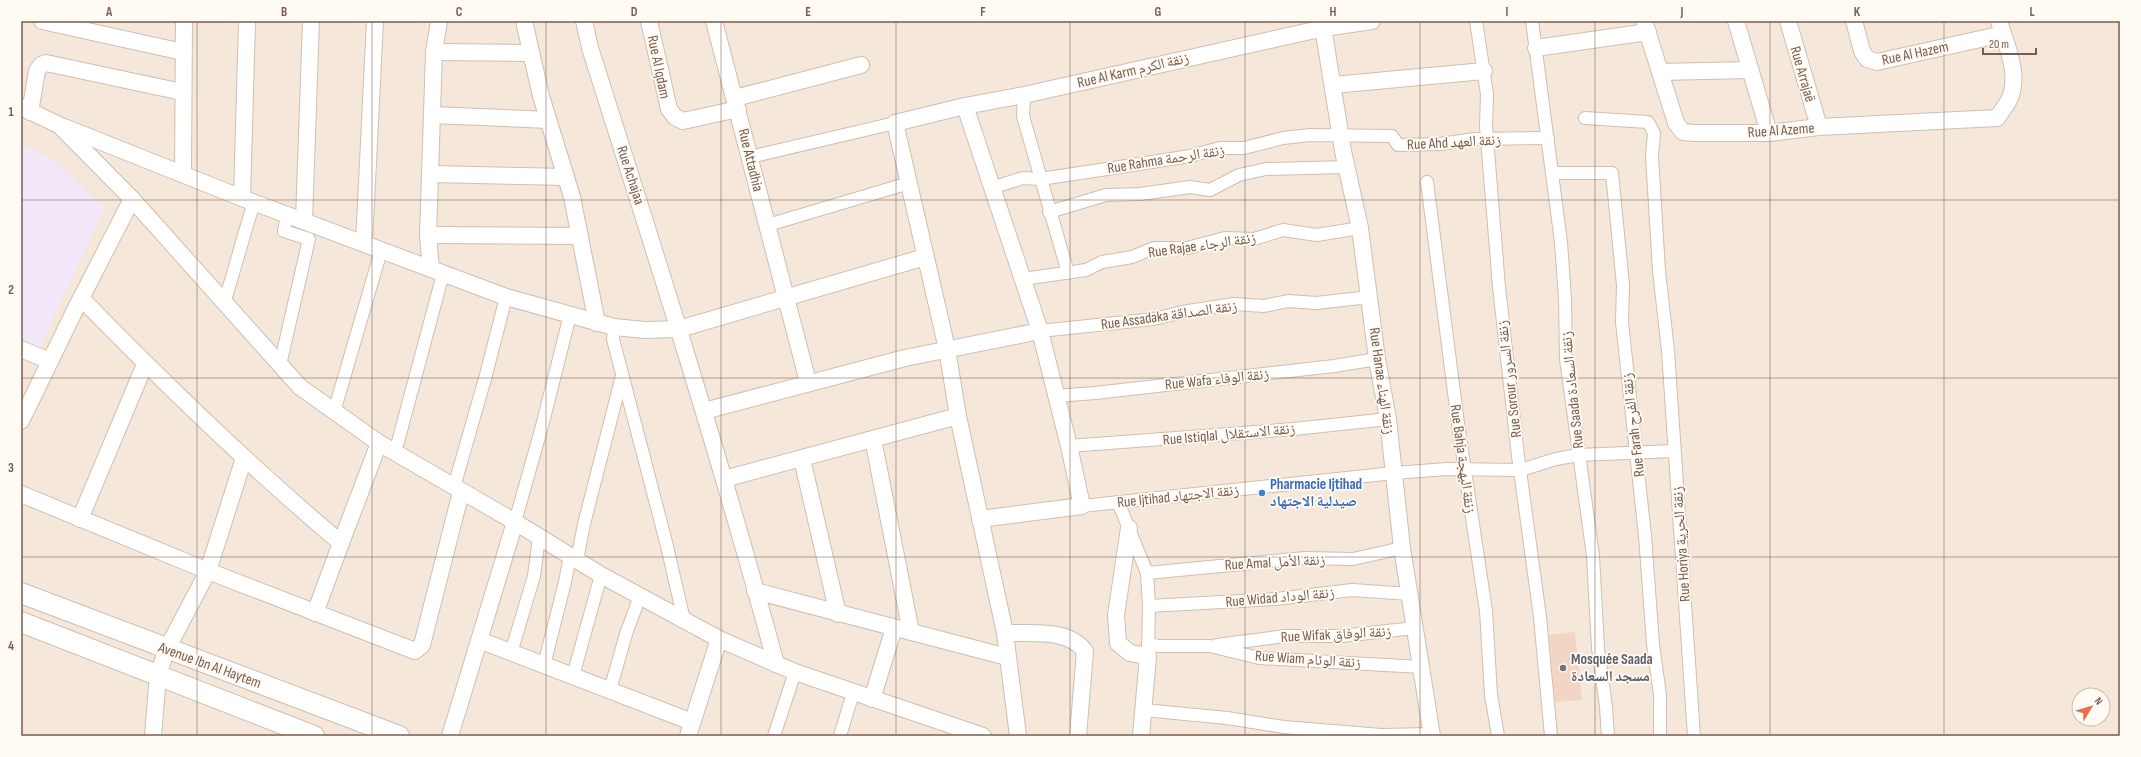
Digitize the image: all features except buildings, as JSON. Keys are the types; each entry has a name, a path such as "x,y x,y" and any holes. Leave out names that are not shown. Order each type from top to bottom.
{"street":[{"path":"42,21 183,52"},
{"path":"183,174 182,92 184,21"},
{"path":"224,303 237,263 244,233 248,200 247,21"},
{"path":"304,220 311,21"},
{"path":"364,243 375,21"},
{"path":"395,453 437,271 428,235 434,52 439,21"},
{"path":"524,21 548,120 566,177 580,236 597,324"},
{"name":"Rue Achajaa","path":"584,21 590,48 704,411 776,664"},
{"name":"Rue Al Iqdam","path":"649,21 669,109 675,117 682,121 861,65"},
{"name":"Rue Attadhia","path":"714,21 788,298 808,382"},
{"name":"Rue Al Karm زنقة الكرم","path":"895,123 965,106 1024,95 1323,24 1372,21"},
{"name":"Rue Sorour زنقة السرور","path":"1476,21 1487,94 1488,139 1498,287 1540,617 1551,736"},
{"name":"Rue Saada زنقة السعادة","path":"1532,21 1548,138 1564,284 1566,359 1593,556 1598,648 1606,707 1608,736"},
{"path":"1736,21 1769,133"},
{"name":"Rue Arrajaë","path":"1788,21 1819,127"},
{"name":"Rue Al Hazem","path":"1854,21 1862,51 1867,59 1877,62 2001,27"},
{"name":"Rue Hanae زنقة الهناء","path":"1323,24 1340,135 1360,228 1377,359 1388,419 1402,548 1432,735"},
{"path":"1536,48 1646,27"},
{"name":"Rue Al Azeme","path":"1646,27 1676,123 1683,132 1769,133 1819,127 1997,118 2010,99 2014,86 2012,66 2001,27"},
{"path":"434,52 531,53"},
{"path":"182,92 46,63 37,71 26,110 59,125 248,200 364,243 381,251 506,297 597,324 614,327 645,330 679,329 925,257"},
{"path":"1660,72 1750,70"},
{"path":"1333,84 1484,71"},
{"path":"1024,95 1023,116 1068,273"},
{"path":"965,106 991,188 1040,331 1069,446 1082,506 980,519"},
{"path":"432,114 548,120"},
{"name":"Rue Horiya زنقة الحرية","path":"1585,118 1648,122 1654,132 1652,156 1659,271 1668,351 1694,736"},
{"path":"750,157 895,123 947,349 958,416 1005,634 1018,736"},
{"path":"59,125 132,199 300,387 378,443 515,522 601,575 719,639 795,672 983,736"},
{"name":"Rue Rahma زنقة الرحمة","path":"991,188 1023,178 1040,179 1190,156 1220,148 1244,148 1283,138 1310,135 1340,135"},
{"name":"Rue Ahd زنقة العهد","path":"1340,135 1392,136 1398,145 1440,144 1488,139 1548,138"},
{"path":"1050,212 1106,195 1140,194 1190,187 1210,190 1239,175 1266,169 1346,167"},
{"name":"Rue Farah زنقة الفرح","path":"1552,173 1612,173 1623,285 1622,322 1645,536 1653,644 1660,695 1660,736"},
{"path":"430,174 566,177"},
{"name":"Rue Bahja زنقة البهجة","path":"1427,182 1465,469 1486,611 1491,695 1498,736"},
{"path":"768,225 908,183"},
{"path":"21,421 81,298 132,199"},
{"path":"280,365 310,239 284,231 286,214"},
{"name":"Rue Rajae زنقة الرجاء","path":"1023,279 1086,270 1102,262 1132,257 1154,248 1187,248 1224,238 1254,239 1283,230 1317,235 1360,228"},
{"path":"428,235 580,236"},
{"path":"334,412 381,251"},
{"path":"21,494 208,571 315,613 412,650 420,648 425,633 457,489 506,297"},
{"name":"Rue Assadaka زنقة الصداقة","path":"1040,331 1154,319 1182,312 1234,304 1264,306 1288,301 1316,303 1370,297"},
{"path":"81,298 145,364 244,458 285,496 341,543"},
{"path":"450,736 515,522 542,426 570,315"},
{"path":"614,327 613,339 666,542 684,620"},
{"path":"704,411 808,382 905,358 1040,331"},
{"path":"21,349 50,361"},
{"name":"Rue Wafa زنقة الوفاء","path":"1056,396 1095,393 1334,366 1377,359"},
{"path":"80,519 145,364"},
{"path":"544,666 565,582 584,524 622,375"},
{"path":"724,480 958,416"},
{"name":"Rue Istiqlal زنقة الاستقلال","path":"1069,446 1294,429 1388,419"},
{"path":"874,439 911,632"},
{"path":"315,613 378,443"},
{"name":"Rue Ijtihad زنقة الاجتهاد","path":"1082,506 1394,473 1465,469 1521,470 1556,459 1578,455 1674,451"},
{"path":"153,736 158,675 167,649 208,571 244,458"},
{"path":"802,459 838,614"},
{"path":"1118,502 1147,573 1149,606 1148,650 1141,736"},
{"path":"1129,528 1116,615 1118,643 1130,653 1148,650"},
{"path":"511,653 534,576 539,538"},
{"name":"Rue Amal زنقة الأمل","path":"1147,573 1183,568 1255,564 1305,558 1353,559 1402,548"},
{"path":"573,676 601,575"},
{"name":"Rue Widad زنقة الوداد","path":"1149,606 1276,599 1352,590 1410,594"},
{"path":"755,592 1007,657"},
{"name":"Avenue Ibn Al Haytem","path":"21,593 399,736"},
{"path":"610,690 626,634 640,596"},
{"name":"Avenue Ibn Al Haytem","path":"21,622 314,736"},
{"path":"872,699 894,628"},
{"name":"Rue Wifak زنقة الوفاق","path":"1210,646 1285,636 1342,636 1415,628"},
{"path":"1005,634 1052,634 1078,642 1085,651 1078,736"},
{"path":"479,640 610,690 690,729 719,639"},
{"name":"Rue Wiam زنقة الوئام","path":"1148,650 1158,646 1210,646 1258,658 1421,667"},
{"path":"774,736 795,672"},
{"path":"840,736 853,693"},
{"path":"1144,710 1227,718 1284,727 1381,735 1432,735"}],"shaded area":[{"path":"21,21 2120,21 2120,736 21,736"},
{"path":"21,144 52,159 105,207 38,351 21,343"}],"place":[{"name":"Pharmacie Ijtihad صيدلية الاجتهاد","path":"1262,493"},
{"name":"Mosquée Saada مسجد السعادة","path":"1563,668"}]}
